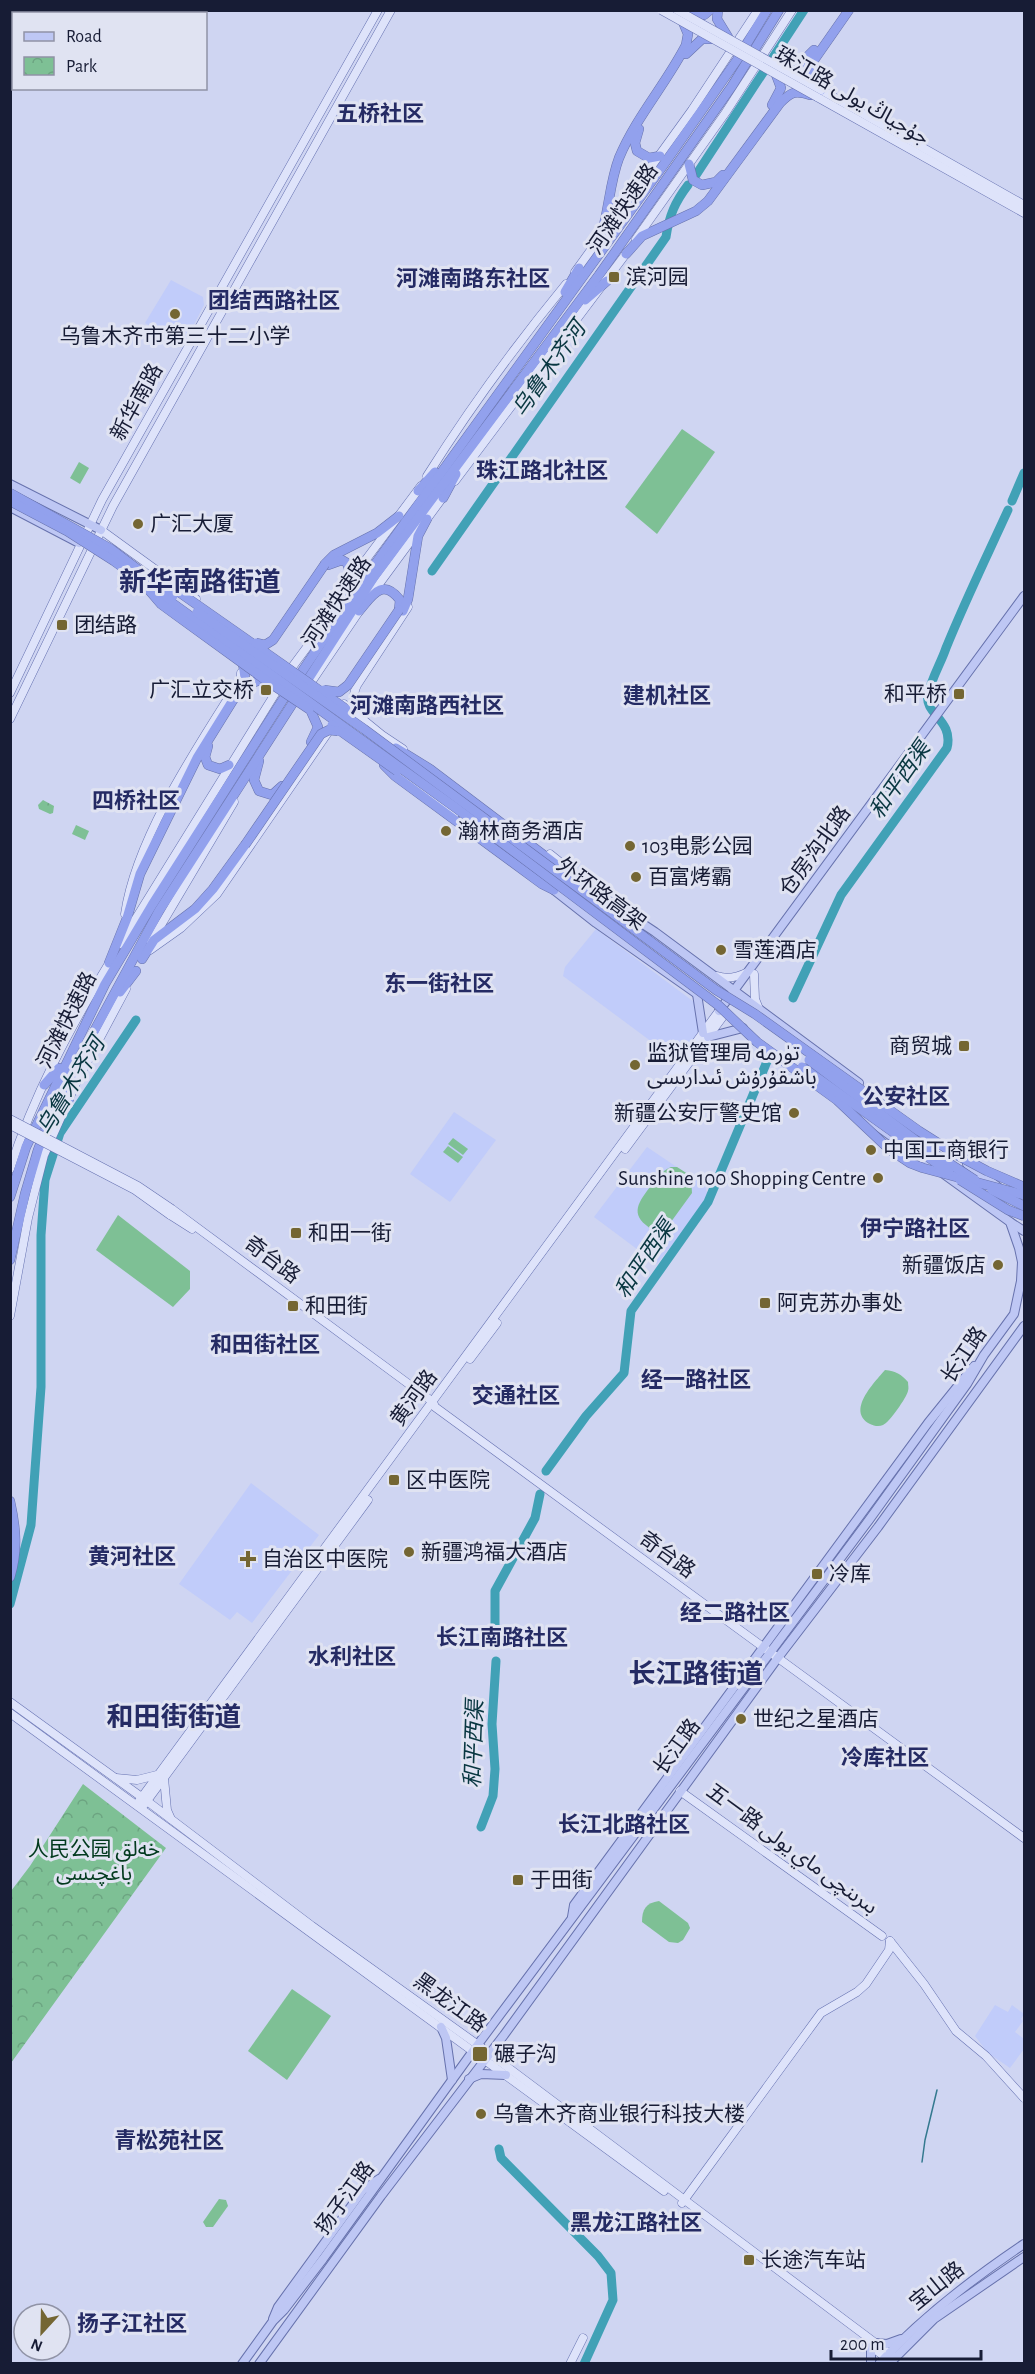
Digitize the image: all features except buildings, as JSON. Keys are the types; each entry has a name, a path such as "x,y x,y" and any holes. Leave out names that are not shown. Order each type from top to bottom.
{"highway":[{"path":"660,156 649,158 637,151 635,138 640,122 686,45 688,34 685,19 705,15 710,10"},
{"path":"718,10 717,19 728,37"},
{"name":"河滩快速路","path":"10,1197 26,1147 68,1057 99,996 152,904 334,623 549,332 716,90 768,10"},
{"name":"河滩快速路","path":"549,332 599,275 732,86 779,10"},
{"path":"819,93 809,71 841,10"},
{"path":"689,164 694,182 702,185 712,184 721,177 776,99 781,88 779,70 806,61 849,10"},
{"path":"600,239 614,173 624,147 689,49 702,39 716,39"},
{"path":"626,254 642,236 696,211 708,201 780,103 790,93 795,91 819,93"},
{"path":"549,332 579,268"},
{"path":"549,332 607,281"},
{"path":"418,491 468,441"},
{"path":"443,498 468,441"},
{"name":"河滩快速路","path":"10,1260 25,1194 38,1150 57,1100 159,910 325,651 468,441"},
{"name":"外环路高架","path":"10,493 70,525 123,558 252,652 364,729 716,990 755,1014 947,1149 987,1171 1024,1186"},
{"name":"外环路高架","path":"10,501 67,531 137,578 456,808 720,1010 757,1042 837,1100 889,1149 910,1163 1024,1196"},
{"path":"250,641 265,645 273,640 334,555 377,533 399,516"},
{"path":"353,714 347,704 348,693 401,611 410,586 417,536 427,519"},
{"path":"123,558 144,568 318,688 482,816"},
{"path":"283,664 277,649 277,642 327,564 337,561 347,563 350,570 349,582 334,623"},
{"path":"137,578 161,604 267,681 376,757 456,808"},
{"path":"318,688 333,692 343,690 348,686 401,611 400,600 394,592 385,588 375,591 359,611"},
{"path":"99,996 140,874 197,758 243,684 245,678 243,663"},
{"path":"225,767 208,765 205,757 211,740 248,685 267,681"},
{"path":"260,759 255,774 255,786 258,792 272,795 281,787 317,733 318,727 310,709"},
{"path":"143,957 154,940 195,909 213,889 321,734 337,728"},
{"path":"396,748 430,769 578,880"},
{"path":"376,757 394,776 539,882 554,890"},
{"path":"102,1016 136,971"},
{"path":"716,990 930,1151 972,1178 1024,1206"},
{"path":"720,1010 971,1188 1008,1210 1024,1214"},
{"path":"44,1085 68,1057"},
{"path":"69,1099 73,1069"},
{"path":"10,1501 16,1531 16,1556 10,1577"},
{"path":"10,1549 10,1559"}],"main road":[{"path":"10,83 12,76"},
{"path":"10,484 101,530"},
{"path":"10,507 91,551"},
{"name":"仓房沟北路","path":"939,718 1024,596"},
{"name":"仓房沟北路","path":"720,1010 737,993 1024,604"},
{"path":"578,880 656,932 997,1186 1024,1214"},
{"path":"554,890 596,923 720,1010 1024,1232"},
{"path":"697,994 706,1035 743,1028"},
{"name":"长江路","path":"475,2048 572,1920 766,1651 945,1417 984,1355 1014,1314 1021,1281 1019,1248 1010,1221"},
{"path":"1014,1314 1024,1300"},
{"name":"长江路","path":"487,2057 680,1791 878,1527 1024,1326"},
{"path":"441,2027 446,2038 452,2080"},
{"name":"扬子江路","path":"242,2364 384,2176 475,2048"},
{"name":"扬子江路","path":"258,2364 487,2057"},
{"path":"469,2079 481,2074 506,2075"},
{"name":"宝山路","path":"888,2359 904,2338 980,2274 1024,2244"},
{"name":"宝山路","path":"888,2359 934,2319 1024,2257"},
{"path":"871,2364 873,2345 887,2344 904,2338"}],"street":[{"name":"新华南路","path":"10,693 91,524 150,414 378,10"},
{"name":"新华南路","path":"10,719 101,530 391,10"},
{"name":"珠江路 جۇجياڭ يولى","path":"661,10 728,37 779,70 1024,213"},
{"name":"珠江路 جۇجياڭ يولى","path":"677,10 685,19 716,39 779,70"},
{"path":"10,1169 44,1085 108,964 225,767 310,643 320,621 418,491 456,431 495,376 579,268 660,156 758,10"},
{"path":"10,1316 27,1218 41,1165 69,1099 143,957 260,759 359,611 607,281 762,59 792,10"},
{"name":"珠江路 جۇجياڭ يولى","path":"819,93 1024,205"},
{"path":"150,414 161,420"},
{"path":"101,530 279,660 294,664"},
{"path":"91,551 267,673 274,686 274,693"},
{"path":"376,730 356,709 352,696 406,612 412,599 410,586"},
{"path":"122,932 127,901 147,841 202,740 241,678 240,663 232,649"},
{"path":"316,676 319,686 376,730 575,873 600,895"},
{"path":"298,702 305,703 554,890"},
{"path":"143,957 181,928 217,894 337,728"},
{"path":"714,976 724,979 751,972 759,1009"},
{"name":"黄河路","path":"139,1806 706,1035 720,1010"},
{"path":"10,1119 138,1186 171,1212"},
{"path":"10,1125 135,1190 171,1212"},
{"name":"奇台路","path":"171,1212 766,1651 1024,1838"},
{"name":"黑龙江路","path":"10,1702 145,1799 487,2057 683,2201 873,2345 888,2359"},
{"name":"黑龙江路","path":"10,1713 441,2027 475,2048"},
{"path":"115,1778 137,1780 161,1776 167,1810 172,1820"},
{"name":"五一路 بىرىنچى ماي يولى","path":"680,1791 882,1936"},
{"path":"683,2201 821,2013 857,1992 866,1984 890,1950 890,1941 924,1984 956,2031 986,2056 1024,2098"},
{"name":"黑龙江路","path":"487,2057 506,2075 683,2201"},
{"path":"570,2364 583,2338"}],"shaded area":[{"name":"乌鲁木齐市第三十二小学","path":"171,280 203,297 204,305 183,346 145,323"},
{"path":"596,929 694,1002 701,1031 679,1062 563,976 565,967"},
{"path":"454,1112 496,1140 450,1202 410,1174"},
{"path":"647,1147 705,1186 708,1196 657,1264 594,1217"},
{"name":"自治区中医院","path":"251,1483 319,1535 252,1623 237,1612 230,1620 179,1584"},
{"path":"995,2005 1008,2012 1012,2005 1024,2014 1021,2019 1023,2021 1015,2032 1024,2039 1024,2049 1010,2068 988,2053 975,2036"}],"green space":[{"path":"682,429 715,452 657,534 625,507"},
{"path":"79,462 89,468 80,484 70,478"},
{"path":"43,800 54,806 53,813 39,809 38,805"},
{"path":"76,825 89,831 85,840 72,834"},
{"path":"453,1138 468,1149 463,1155 448,1144"},
{"path":"448,1146 463,1157 458,1163 443,1152"},
{"path":"671,1167 677,1167 691,1176 692,1193 668,1226 653,1230 638,1215 639,1205 657,1178"},
{"path":"118,1215 190,1271 190,1289 173,1307 96,1250"},
{"path":"885,1370 903,1377 908,1382 908,1390 889,1420 883,1425 875,1426 863,1418 861,1405 869,1389"},
{"name":"人民公园 خەلق باغچىسى","path":"83,1784 166,1848 11,2063 11,1891 30,1866"},
{"path":"659,1901 688,1923 690,1928 683,1940 678,1943 669,1942 642,1922 646,1907"},
{"path":"292,1989 331,2016 287,2080 248,2051"},
{"path":"219,2199 226,2200 228,2206 213,2227 206,2227 203,2222"}],"waterway":[{"name":"乌鲁木齐河","path":"696,175 804,10"},
{"name":"乌鲁木齐河","path":"432,571 666,237 673,210 688,185"},
{"name":"和平西渠","path":"1012,501 1024,473"},
{"name":"和平西渠","path":"793,998 841,895 947,748 946,731 928,702 929,689 1008,510"},
{"name":"乌鲁木齐河","path":"10,1604 31,1525 41,1387 41,1235 45,1180 60,1133 136,1020"},
{"name":"和平西渠","path":"546,1471 586,1416 624,1373 631,1311 708,1202 768,1059"},
{"name":"和平西渠","path":"495,1640 495,1591 535,1518 540,1494"},
{"name":"和平西渠","path":"481,1827 493,1796 495,1769 492,1724 496,1661"},
{"path":"922,2162 937,2090"},
{"name":"和平西渠","path":"499,2149 501,2158 598,2256 611,2273 613,2300 584,2364"}],"place":[{"name":"滨河园","path":"614,277"},
{"name":"乌鲁木齐市第三十二小学","path":"175,314"},
{"name":"广汇大厦","path":"138,524"},
{"name":"团结路","path":"62,625"},
{"name":"广汇立交桥","path":"266,690"},
{"name":"和平桥","path":"959,694"},
{"name":"瀚林商务酒店","path":"446,831"},
{"name":"103电影公园","path":"630,846"},
{"name":"百富烤霸","path":"636,877"},
{"name":"雪莲酒店","path":"721,950"},
{"name":"商贸城","path":"964,1046"},
{"name":"监狱管理局 تۈرمە باشقۇرۇش ئىدارىسى","path":"635,1065"},
{"name":"新疆公安厅警史馆","path":"794,1113"},
{"name":"中国工商银行","path":"871,1150"},
{"name":"Sunshine 100 Shopping Centre","path":"878,1178"},
{"name":"和田一街","path":"296,1233"},
{"name":"新疆饭店","path":"998,1265"},
{"name":"阿克苏办事处","path":"765,1303"},
{"name":"和田街","path":"293,1306"},
{"name":"区中医院","path":"394,1480"},
{"name":"新疆鸿福大酒店","path":"409,1552"},
{"name":"自治区中医院","path":"248,1559"},
{"name":"冷库","path":"817,1574"},
{"name":"世纪之星酒店","path":"741,1719"},
{"name":"于田街","path":"518,1880"},
{"name":"碾子沟","path":"480,2054"},
{"name":"乌鲁木齐商业银行科技大楼","path":"481,2114"},
{"name":"长途汽车站","path":"749,2260"}],"district":[{"name":"五桥社区","path":"380,114"},
{"name":"河滩南路东社区","path":"473,279"},
{"name":"团结西路社区","path":"274,301"},
{"name":"珠江路北社区","path":"542,471"},
{"name":"新华南路街道","path":"200,582"},
{"name":"建机社区","path":"667,696"},
{"name":"河滩南路西社区","path":"427,706"},
{"name":"四桥社区","path":"136,801"},
{"name":"东一街社区","path":"439,984"},
{"name":"公安社区","path":"906,1097"},
{"name":"伊宁路社区","path":"915,1229"},
{"name":"和田街社区","path":"265,1345"},
{"name":"经一路社区","path":"696,1380"},
{"name":"交通社区","path":"516,1396"},
{"name":"黄河社区","path":"132,1557"},
{"name":"经二路社区","path":"735,1613"},
{"name":"长江南路社区","path":"502,1638"},
{"name":"水利社区","path":"352,1657"},
{"name":"长江路街道","path":"696,1674"},
{"name":"和田街街道","path":"174,1717"},
{"name":"冷库社区","path":"885,1758"},
{"name":"长江北路社区","path":"624,1825"},
{"name":"青松苑社区","path":"169,2141"},
{"name":"黑龙江路社区","path":"636,2223"},
{"name":"扬子江社区","path":"132,2324"}]}
